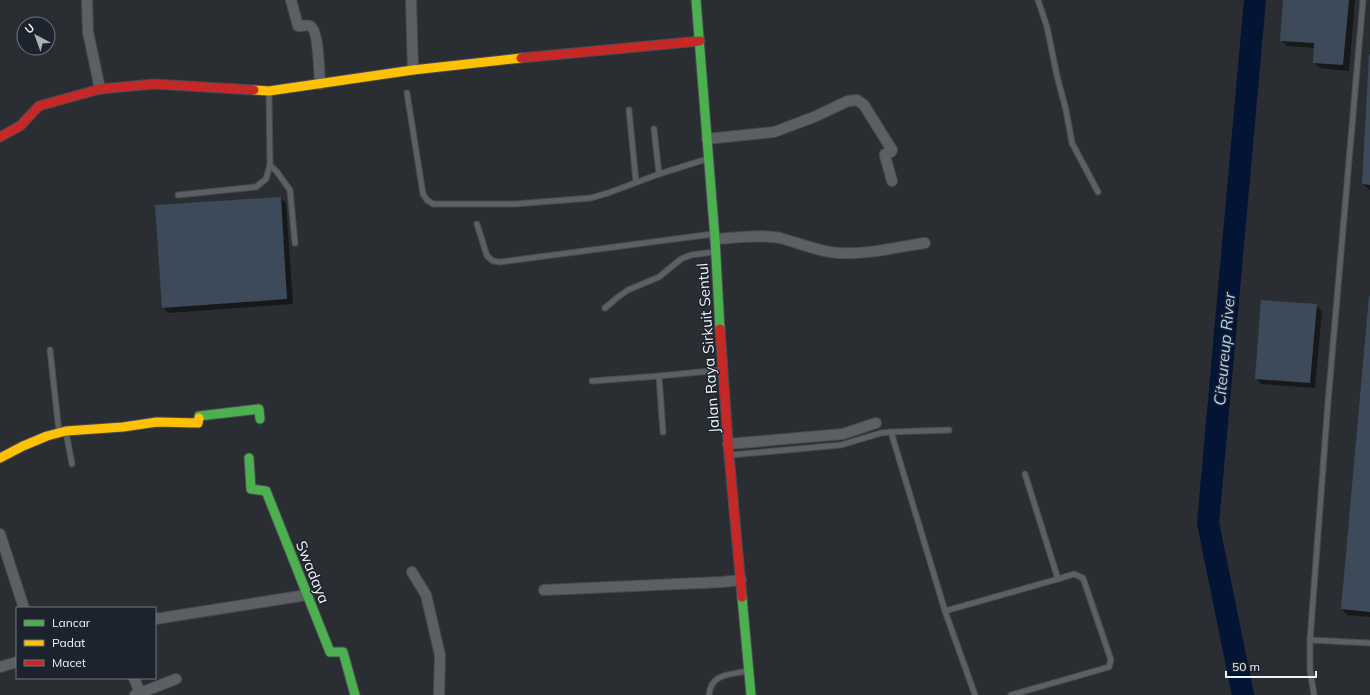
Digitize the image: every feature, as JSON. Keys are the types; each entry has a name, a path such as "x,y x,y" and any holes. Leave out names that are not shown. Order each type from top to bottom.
{"street":[{"path":"87,0 88,32 100,89"},
{"path":"291,0 298,26 308,25 314,32 318,50 320,84"},
{"path":"411,0 414,70"},
{"name":"Jalan Raya Sirkuit Sentul","path":"696,0 715,237 722,370 751,695"},
{"path":"0,137 20,126 39,106 100,89 154,84 269,91 414,70 559,54 700,41"},
{"path":"707,139 782,130 831,110 848,101 857,100 864,105 892,150 891,152 885,154 885,156 892,181"},
{"path":"715,237 778,238 812,249 840,253 867,252 925,243"},
{"path":"0,458 47,436 62,432 123,427 157,422 198,423 199,416 259,409 260,419"},
{"path":"728,444 843,434 876,423"},
{"name":"Swadaya","path":"249,458 251,488 266,491 330,652 342,652 355,695"},
{"path":"0,534 24,607"},
{"path":"412,572 426,595 440,655 439,695"},
{"path":"544,590 741,580"},
{"path":"156,619 307,595"},
{"path":"0,667 16,662"},
{"path":"134,679 137,694 176,679"}],"lane":[{"path":"1038,0 1047,28 1072,142 1098,192"},
{"path":"1314,695 1310,670 1310,640 1328,402 1363,0"},
{"path":"178,195 256,188 264,182 270,165 269,91"},
{"path":"407,93 423,190 425,198 433,204 516,204 591,198 709,158"},
{"path":"629,110 636,182"},
{"path":"654,129 659,174"},
{"path":"270,165 290,190 295,243"},
{"path":"477,224 487,256 493,261 500,262 715,237"},
{"path":"605,308 628,290 659,276 681,259 691,255 716,252"},
{"path":"50,350 62,432 72,464"},
{"path":"592,381 722,370"},
{"path":"660,376 663,432"},
{"path":"729,455 841,445 891,432 949,430"},
{"path":"891,432 945,611 975,695"},
{"path":"1025,474 1058,580"},
{"path":"945,611 1058,580 1074,574 1083,578 1111,660 1109,667 1011,695"},
{"path":"1310,640 1370,643"},
{"path":"709,695 713,681 719,677 749,671"}],"building":[{"path":"1283,0 1349,0 1343,65 1313,63 1314,43 1280,41"},
{"path":"1370,54 1370,185 1362,184"},
{"path":"281,197 287,299 162,308 155,205"},
{"path":"1370,296 1370,612 1341,609"},
{"path":"1261,300 1317,304 1310,383 1255,379"}],"waterway":[{"name":"Citeureup River","path":"1243,695 1208,523 1255,0"}],"traffic: fast":[{"path":"696,0 715,239 720,329"},
{"path":"199,418 199,416 259,409 260,419"},
{"path":"249,458 251,489 266,491 330,652 343,652 355,695"},
{"path":"742,597 751,695"}],"traffic: slow":[{"path":"254,90 269,91 413,70 521,58"},
{"path":"0,458 47,436 66,431 123,427 157,422 198,423 199,418"}],"traffic: jam":[{"path":"521,58 700,41"},
{"path":"0,137 20,126 39,106 100,89 154,84 254,90"},
{"path":"720,329 729,455 742,597"}]}
